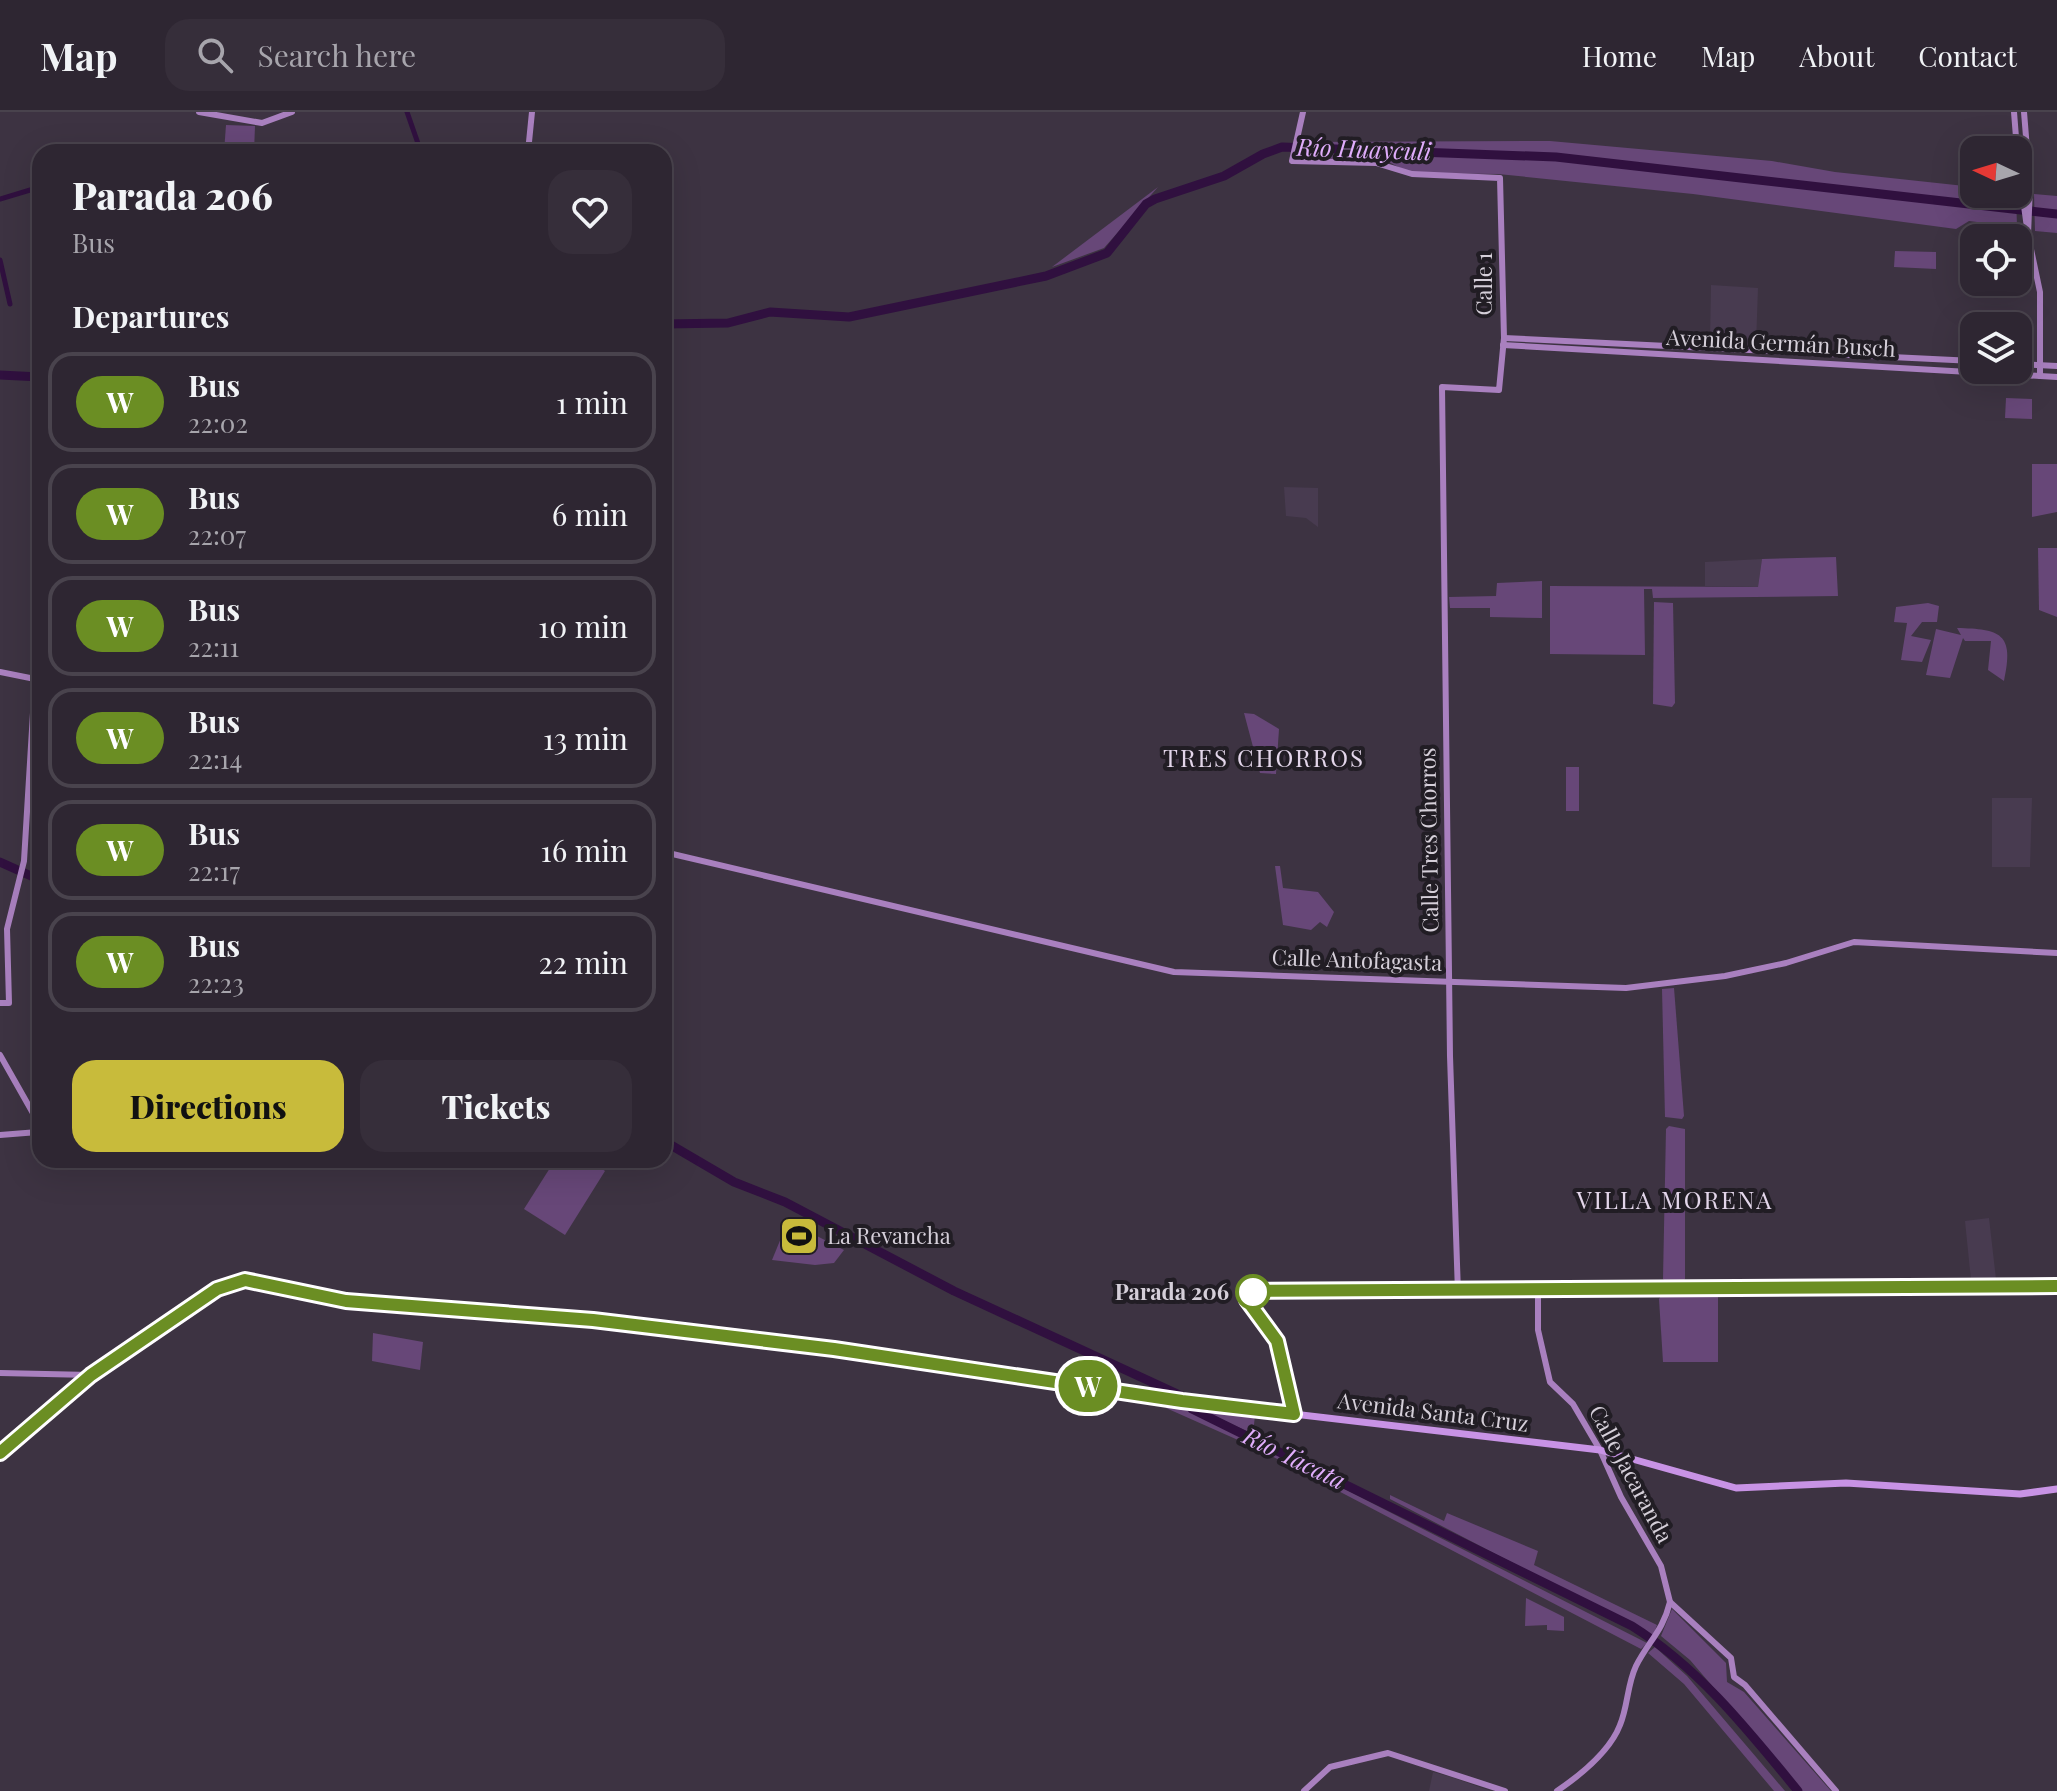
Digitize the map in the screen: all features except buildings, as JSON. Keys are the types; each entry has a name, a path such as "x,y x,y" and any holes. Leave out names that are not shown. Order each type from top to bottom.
{"main road":[{"path":"199,112 262,123 292,112"},
{"path":"529,144 532,112"},
{"name":"Calle 1","path":"1303,112 1292,161 1376,163 1412,174 1500,178 1504,342 1499,390 1442,387"},
{"path":"2014,112 2016,136"},
{"path":"2024,112 2024,136"},
{"path":"2026,208 2028,235 2040,292 2040,376"},
{"name":"Avenida Germán Busch","path":"1504,342 1960,360"},
{"name":"Avenida Germán Busch","path":"1504,342 2057,377"},
{"path":"2032,365 2057,366"},
{"name":"Calle Tres Chorros","path":"1442,387 1450,980 1458,1293 1538,1289"},
{"path":"0,672 32,679"},
{"path":"0,1003 9,1003 7,929 22,868 32,750"},
{"name":"Calle Antofagasta","path":"672,854 1174,972 1658,987 1786,963 1858,942 2057,953"},
{"path":"0,1055 32,1111"},
{"path":"0,1135 32,1132"},
{"name":"Avenida Santa Cruz","path":"0,1453 13,1446 91,1375 217,1289 245,1280 346,1301 544,1315 828,1348 1182,1401 1600,1450 1736,1488 1846,1483 2020,1494 2057,1489"},
{"name":"Calle Jacaranda","path":"1538,1289 1538,1330 1550,1382 1573,1404 1600,1450 1621,1497 1661,1566 1670,1602"},
{"path":"0,1373 91,1375"},
{"path":"1557,1791 1575,1779 1617,1732 1630,1679 1643,1652 1655,1641 1670,1602 1731,1658 1734,1677 1745,1685 1836,1791"},
{"path":"1304,1791 1330,1767 1388,1753 1505,1791"}],"shaded area":[{"path":"226,125 255,126 254,144 225,144"},
{"path":"1550,141 1772,161 1835,172 1960,185 1960,208 2016,208 2017,224 1969,221 1956,229 1693,194 1498,174 1409,173 1389,162 1297,157 1300,142"},
{"path":"1158,187 1104,248 1052,267"},
{"path":"2034,194 2057,196 2057,233 2035,231"},
{"path":"1895,251 1936,252 1936,269 1894,267"},
{"path":"1711,285 1758,288 1756,345 1710,342"},
{"path":"2006,398 2032,399 2032,419 2005,418"},
{"path":"2032,464 2057,464 2057,512 2032,517"},
{"path":"1284,487 1318,488 1318,527 1306,518 1286,516"},
{"path":"2038,548 2057,548 2057,617 2039,610"},
{"path":"1836,557 1838,596 1653,598 1652,589 1644,589 1645,655 1550,654 1550,586 1758,587 1762,559"},
{"path":"1762,559 1758,587 1705,586 1705,562"},
{"path":"1542,581 1542,618 1490,617 1490,608 1450,608 1449,597 1496,596 1497,583"},
{"path":"1654,602 1673,603 1675,703 1672,707 1653,704"},
{"path":"1928,603 1939,606 1937,622 1922,622 1911,636 1931,640 1922,662 1901,660 1907,623 1894,622 1896,607"},
{"path":"1957,628 1984,630 2001,637 2007,653 2004,681 1988,670 1991,641 1965,641 1963,638 1950,678 1926,675 1936,629 1961,635"},
{"path":"1244,713 1254,714 1279,729 1276,774 1260,773"},
{"path":"1566,767 1579,767 1579,811 1566,811"},
{"path":"1992,798 2032,798 2030,867 1992,867"},
{"path":"1275,866 1280,866 1283,888 1318,892 1334,912 1327,927 1320,922 1311,930 1283,925"},
{"path":"1674,988 1682,1119 1665,1117 1662,989"},
{"path":"1669,1126 1685,1129 1685,1279 1681,1284 1667,1284 1663,1279 1666,1129"},
{"path":"550,1168 601,1168 605,1171 565,1235 524,1209"},
{"path":"1989,1218 1996,1279 1971,1280 1965,1221"},
{"name":"La Revancha","path":"788,1221 844,1250 834,1263 815,1265 772,1260"},
{"path":"1662,1294 1718,1295 1718,1362 1663,1362 1659,1299"},
{"path":"373,1333 423,1342 420,1370 372,1361"},
{"path":"1167,1403 1188,1406 1189,1410 1647,1643 1641,1649 1256,1448 1166,1408"},
{"path":"1195,1407 1255,1415 1253,1434"},
{"path":"1390,1495 1444,1521 1447,1513 1538,1551 1534,1565 1657,1625 1653,1636 1390,1499"},
{"path":"1526,1598 1564,1617 1564,1631 1547,1630 1547,1625 1525,1626"},
{"path":"1672,1609 1726,1663 1727,1682 1744,1692 1831,1791 1802,1791 1690,1660 1661,1636"},
{"path":"1655,1647 1687,1676 1785,1791 1774,1791 1684,1684 1648,1653"},
{"path":"1433,1772 1451,1777 1491,1791 1429,1791"}],"waterway":[{"path":"407,112 418,144"},
{"name":"Río Huayculi","path":"672,324 728,323 770,312 849,317 1046,276 1107,253 1146,204 1155,199 1224,176 1282,147 1556,157 2057,214"},
{"path":"0,199 32,189"},
{"path":"0,260 10,304"},
{"name":"Río Huayculi","path":"0,375 32,377"},
{"name":"Río Tacata","path":"0,862 32,876"},
{"name":"Río Tacata","path":"672,1146 734,1182 785,1202 954,1291 1184,1397 1192,1409 1632,1626 1701,1681 1798,1791"}],"bus line":[{"name":"W","path":"0,1453 13,1446 91,1375 217,1289 245,1280 321,1298 544,1315 834,1349 1182,1401 1294,1414 1277,1341 1247,1300 1246,1291 1458,1293 1538,1289 2057,1286"}],"place":[{"name":"La Revancha","path":"799,1236"},
{"name":"Parada 206","path":"1253,1292"}],"district":[{"name":"TRES CHORROS","path":"1264,759"},
{"name":"VILLA MORENA","path":"1675,1201"}]}
